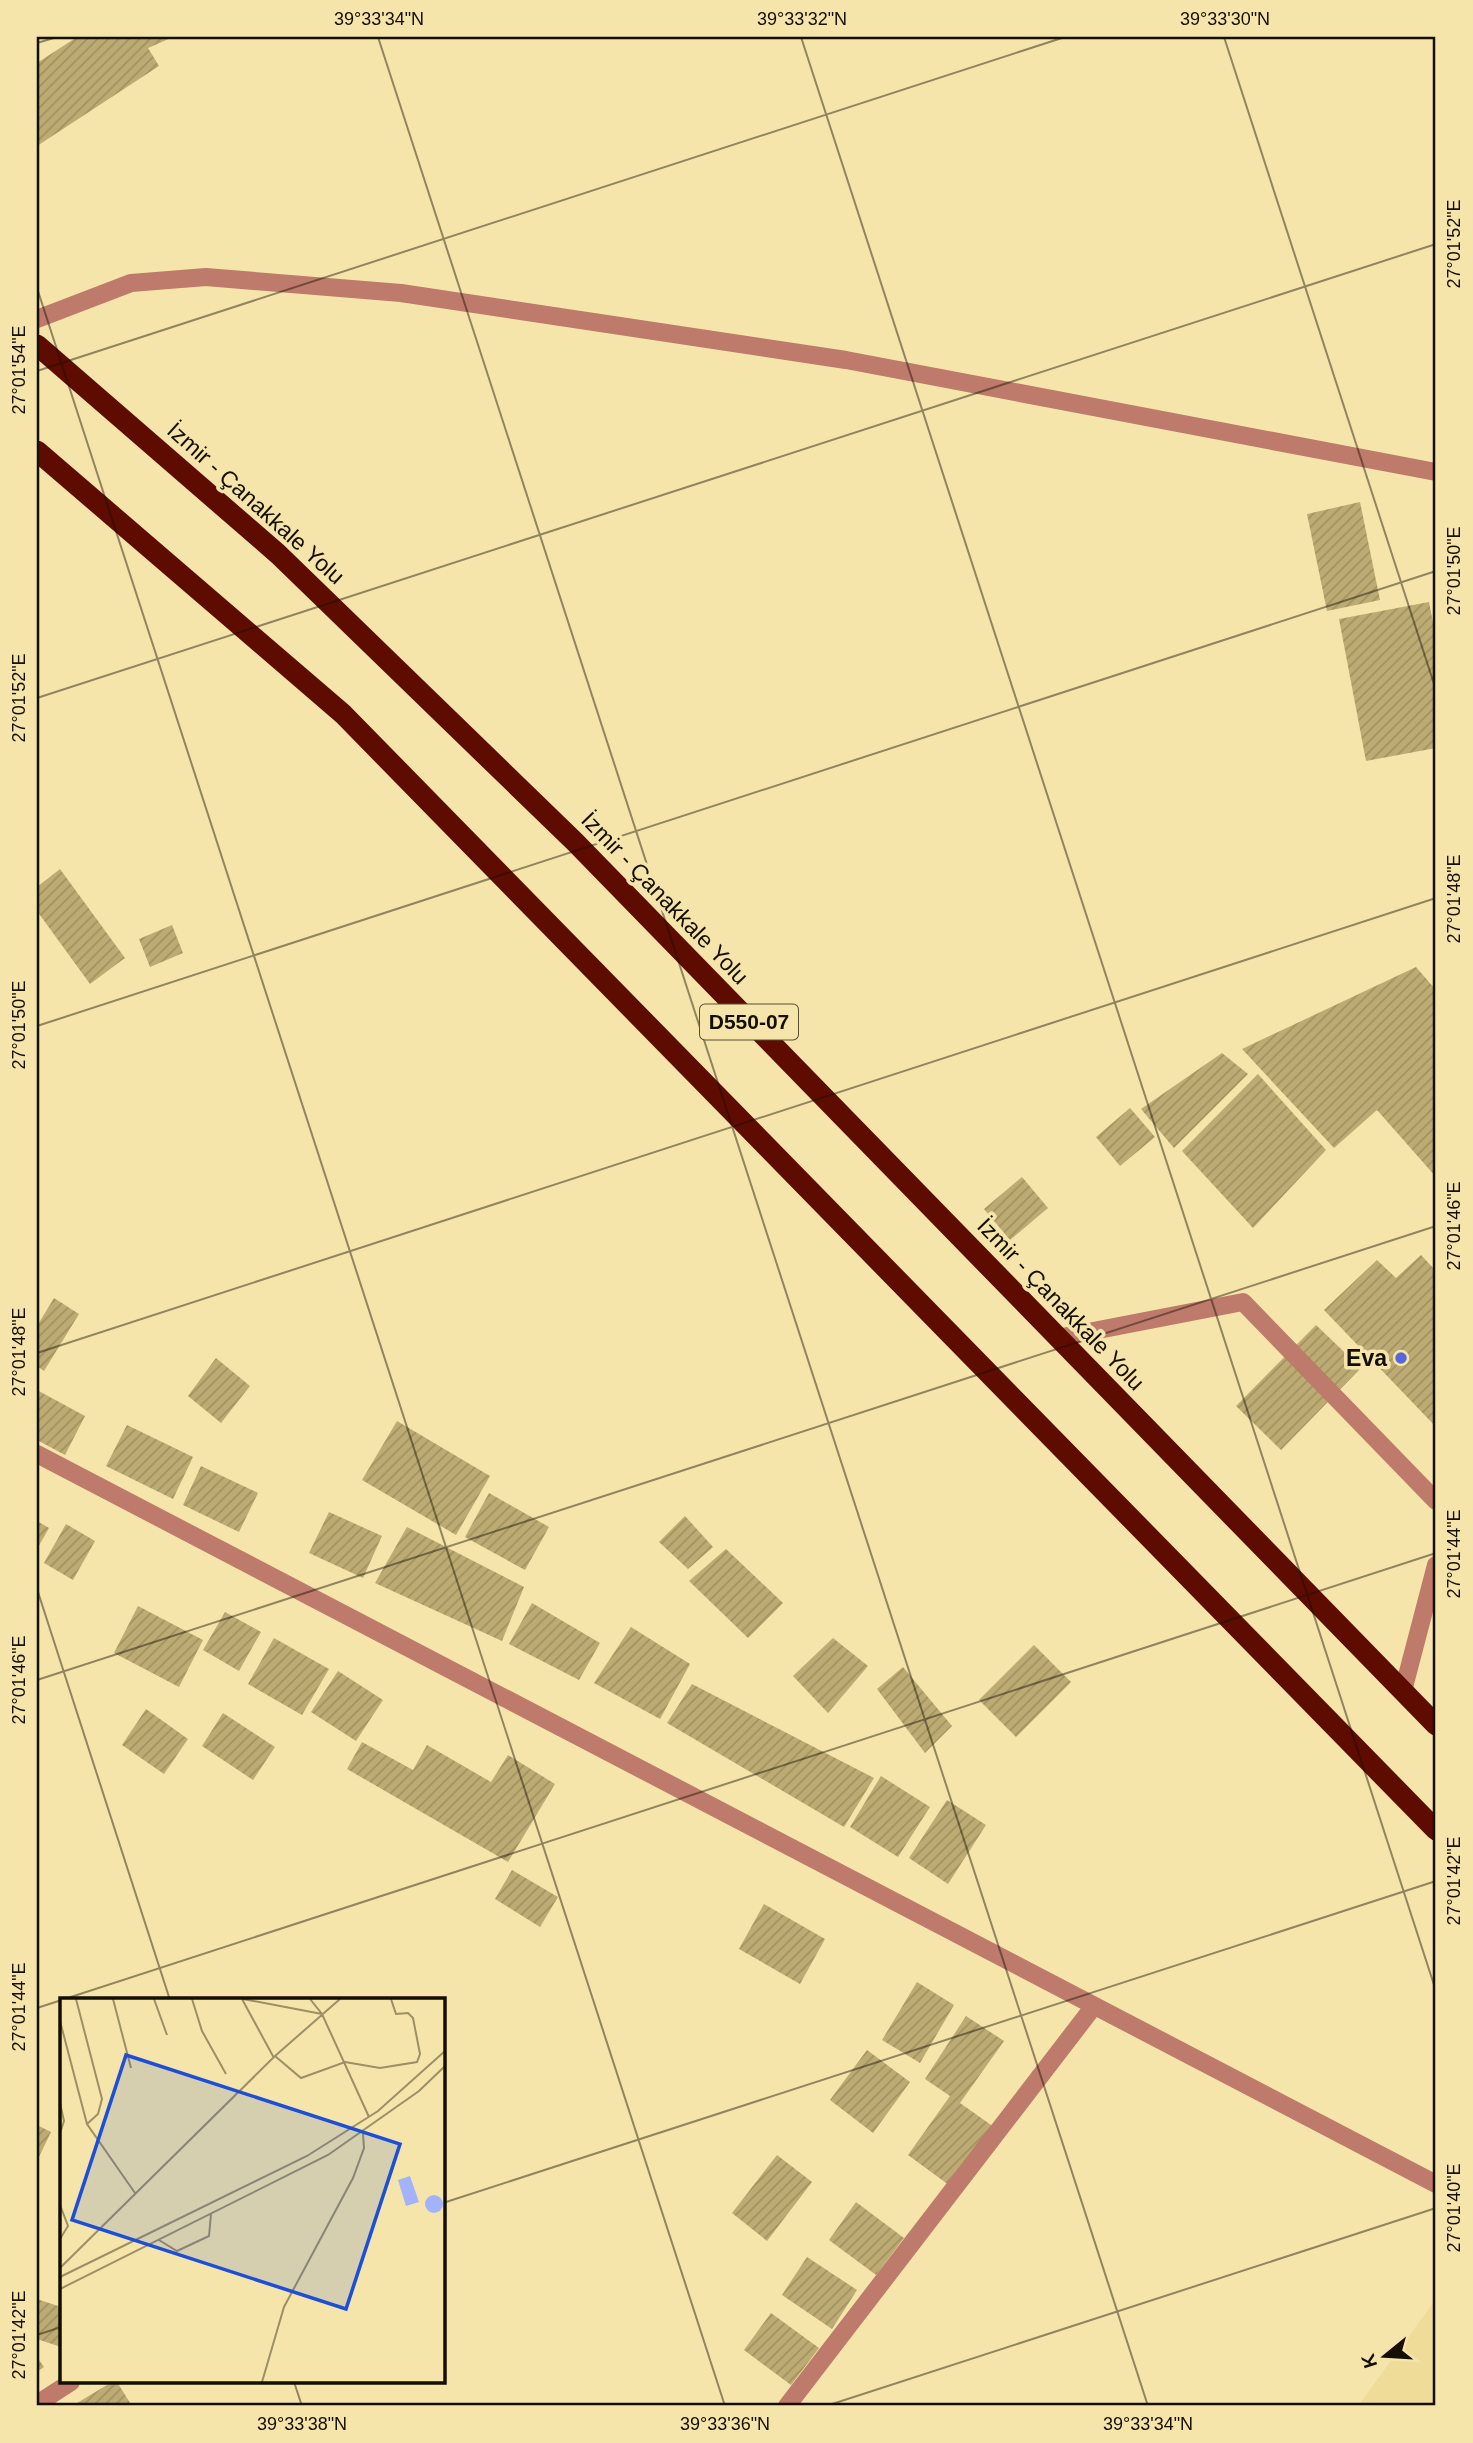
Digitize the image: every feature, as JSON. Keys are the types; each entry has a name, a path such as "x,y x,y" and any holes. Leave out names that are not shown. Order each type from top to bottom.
{"highway":[{"name":"İzmir - Çanakkale Yolu","path":"37,345 278,554 575,842 1436,1725"},
{"name":"D550-07","path":"37,451 343,714 1436,1830"}],"street":[{"path":"37,319 131,283 206,277 401,293 846,360 1436,472"},
{"path":"1057,1339 1243,1302 1436,1501"},
{"path":"37,1454 1436,2184"},
{"path":"1403,1691 1436,1565"},
{"path":"787,2406 1094,2006"},
{"path":"37,2404 68,2384"}],"shaded area":[{"path":"1436,2299 1436,2406 1358,2406"}],"building":[{"path":"77,37 173,37 148,48 159,66 37,146 37,63"},
{"path":"1360,502 1380,600 1327,611 1307,514"},
{"path":"1429,602 1436,638 1436,748 1366,761 1339,619"},
{"path":"60,869 125,958 90,984 37,911 37,887"},
{"path":"172,925 183,953 150,967 139,939"},
{"path":"1416,967 1436,990 1436,1177 1377,1110 1334,1148 1242,1049"},
{"path":"1222,1053 1248,1074 1174,1148 1141,1109"},
{"path":"1258,1074 1326,1150 1253,1228 1182,1151"},
{"path":"1130,1108 1155,1137 1120,1166 1096,1137"},
{"path":"1022,1177 1048,1208 1010,1240 984,1209"},
{"path":"1421,1255 1436,1271 1436,1427 1324,1310 1377,1260 1396,1278"},
{"path":"54,1298 79,1314 44,1371 37,1366 37,1326"},
{"path":"1316,1325 1361,1368 1281,1450 1236,1406"},
{"path":"216,1358 250,1386 221,1423 188,1396"},
{"path":"37,1390 85,1416 65,1455 37,1440"},
{"path":"397,1421 490,1476 456,1535 362,1480"},
{"path":"127,1425 193,1457 173,1499 106,1466"},
{"path":"201,1466 258,1493 239,1532 183,1505"},
{"path":"489,1493 549,1527 525,1570 465,1537"},
{"path":"329,1512 382,1536 363,1578 309,1553"},
{"path":"685,1516 713,1547 688,1569 659,1542"},
{"path":"37,1521 49,1528 37,1549"},
{"path":"66,1524 95,1541 73,1580 44,1563"},
{"path":"407,1527 524,1587 502,1641 375,1583"},
{"path":"726,1549 783,1603 748,1638 689,1581"},
{"path":"532,1603 600,1643 579,1680 509,1644"},
{"path":"138,1606 203,1640 179,1687 114,1653"},
{"path":"225,1612 261,1632 239,1671 203,1650"},
{"path":"631,1627 690,1664 660,1719 594,1683"},
{"path":"274,1638 329,1669 302,1715 248,1684"},
{"path":"833,1638 868,1666 828,1713 793,1676"},
{"path":"1034,1645 1071,1682 1016,1737 979,1700"},
{"path":"903,1667 952,1726 925,1753 877,1689"},
{"path":"338,1671 383,1700 356,1741 311,1712"},
{"path":"692,1684 874,1778 844,1827 667,1723"},
{"path":"146,1709 188,1739 164,1774 122,1745"},
{"path":"223,1713 275,1747 253,1780 202,1746"},
{"path":"362,1742 413,1770 427,1745 491,1782 508,1755 555,1784 508,1862 347,1769"},
{"path":"881,1776 930,1807 898,1857 850,1827"},
{"path":"947,1800 986,1825 948,1884 909,1858"},
{"path":"512,1870 558,1897 540,1927 495,1899"},
{"path":"764,1904 825,1939 800,1984 739,1949"},
{"path":"917,1982 954,2005 920,2063 882,2040"},
{"path":"966,2016 1004,2041 960,2103 1001,2132 957,2191 908,2155 950,2096 925,2079"},
{"path":"867,2050 910,2082 873,2133 830,2100"},
{"path":"37,2125 51,2132 37,2161"},
{"path":"777,2155 812,2182 767,2241 732,2213"},
{"path":"856,2202 904,2238 876,2275 829,2240"},
{"path":"807,2257 857,2290 832,2329 782,2295"},
{"path":"37,2299 60,2307 60,2347 37,2339"},
{"path":"771,2313 819,2348 791,2385 744,2350"},
{"path":"37,2357 44,2367 37,2372"},
{"path":"109,2384 118,2384 132,2406 72,2406"}],"place":[{"name":"Eva","path":"1401,1358"}]}
